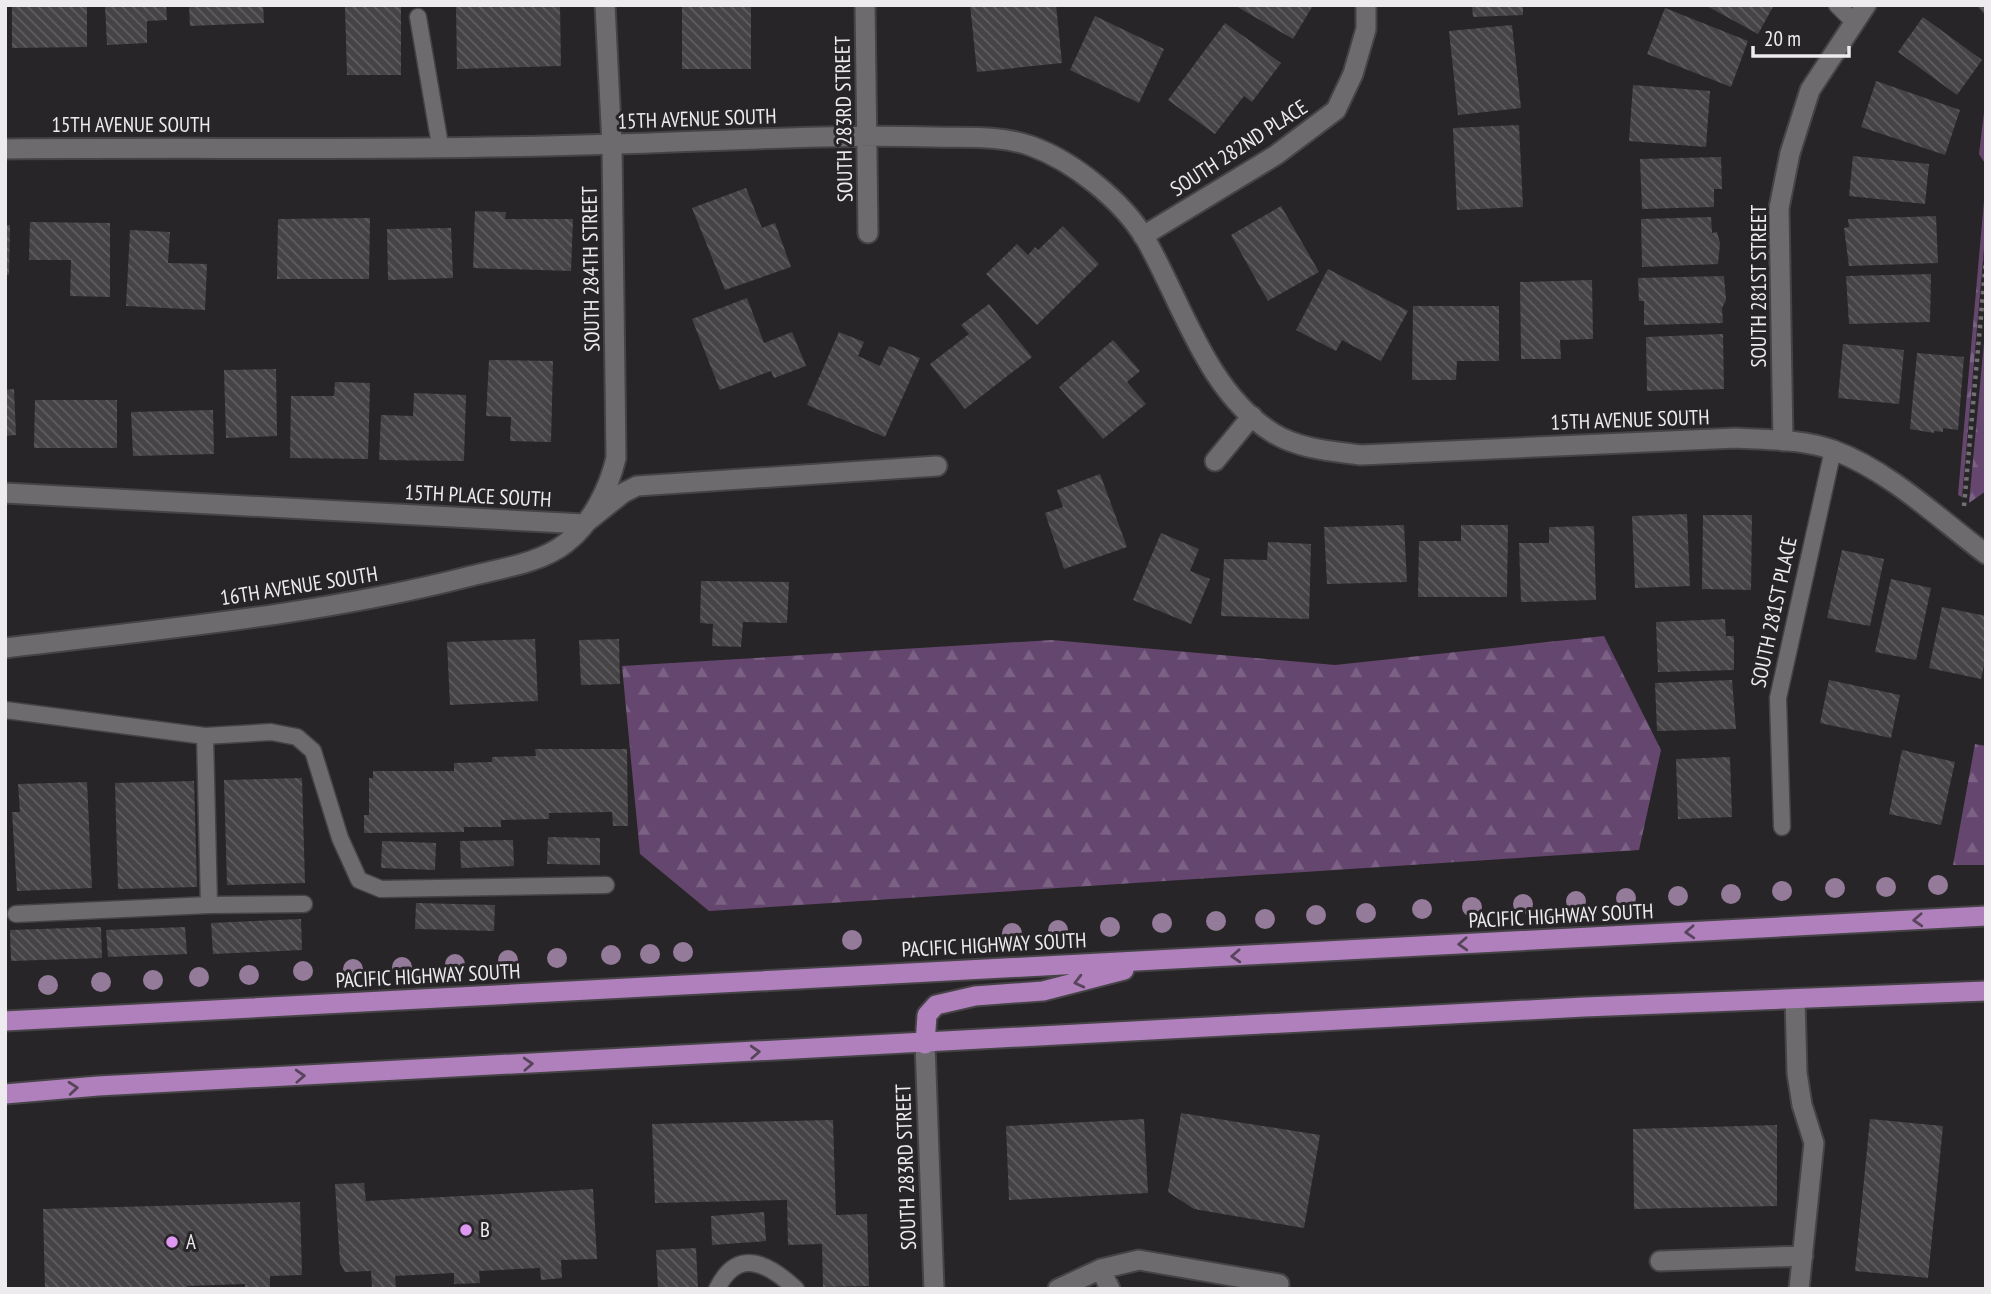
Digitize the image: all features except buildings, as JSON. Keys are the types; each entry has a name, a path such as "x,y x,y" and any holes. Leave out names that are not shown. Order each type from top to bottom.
{"main road":[{"name":"PACIFIC HIGHWAY SOUTH","path":"5,1021 1986,916"},
{"path":"925,1044 927,1015 936,1005 975,996 1044,990 1169,959"},
{"path":"5,1094 98,1086 1584,1007 1986,991"}],"street":[{"name":"SOUTH 284TH STREET","path":"584,524 610,483 616,458 612,145 605,5"},
{"name":"SOUTH 283RD STREET","path":"865,5 868,233"},
{"name":"SOUTH 282ND PLACE","path":"1143,236 1276,155 1336,110 1353,74 1363,40 1366,5"},
{"name":"SOUTH 281ST STREET","path":"1783,441 1779,208 1790,153 1810,90 1860,13"},
{"name":"15TH AVENUE SOUTH","path":"5,149 612,145 866,135 1014,140 1053,155 1096,183 1143,236 1212,368 1231,395 1252,416 1283,439 1318,450 1361,455 1736,438 1783,441 1833,450 1883,476 1986,554"},
{"path":"1215,461 1252,416"},
{"path":"584,524 623,493 637,486 937,466"},
{"name":"15TH PLACE SOUTH","path":"5,494 584,524"},
{"name":"16TH AVENUE SOUTH","path":"5,648 307,611 426,587 550,554 567,543 584,524"},
{"path":"1795,999 1797,1073 1802,1105 1814,1143 1799,1289"},
{"name":"SOUTH 283RD STREET","path":"925,1044 934,1289"},
{"path":"1660,1261 1803,1256"},
{"path":"1058,1289 1101,1269 1139,1260 1279,1284"},
{"path":"1101,1269 1110,1289"}],"lane":[{"path":"1838,5 1860,13"},
{"path":"418,16 440,145"},
{"name":"SOUTH 281ST PLACE","path":"1782,827 1778,698 1833,450"},
{"path":"5,710 205,736 271,732 297,737 313,751 340,838 359,880 381,889 606,885"},
{"path":"205,736 209,905"},
{"path":"16,914 209,905 303,904"},
{"path":"717,1289 724,1273 742,1263 765,1264 796,1289"}],"path":[{"path":"1962,535 1986,259"}],"green space":[{"path":"1986,96 1986,165 1979,154"},
{"path":"1986,178 1986,226 1962,497 1958,495"},
{"path":"1986,321 1986,491 1969,503"},
{"path":"1604,636 1661,750 1639,850 709,911 640,854 622,666 1052,640 1335,665"},
{"path":"1975,744 1986,746 1986,865 1953,865"}],"place":[{"name":"B","path":"466,1230"},
{"name":"A","path":"172,1242"}]}
